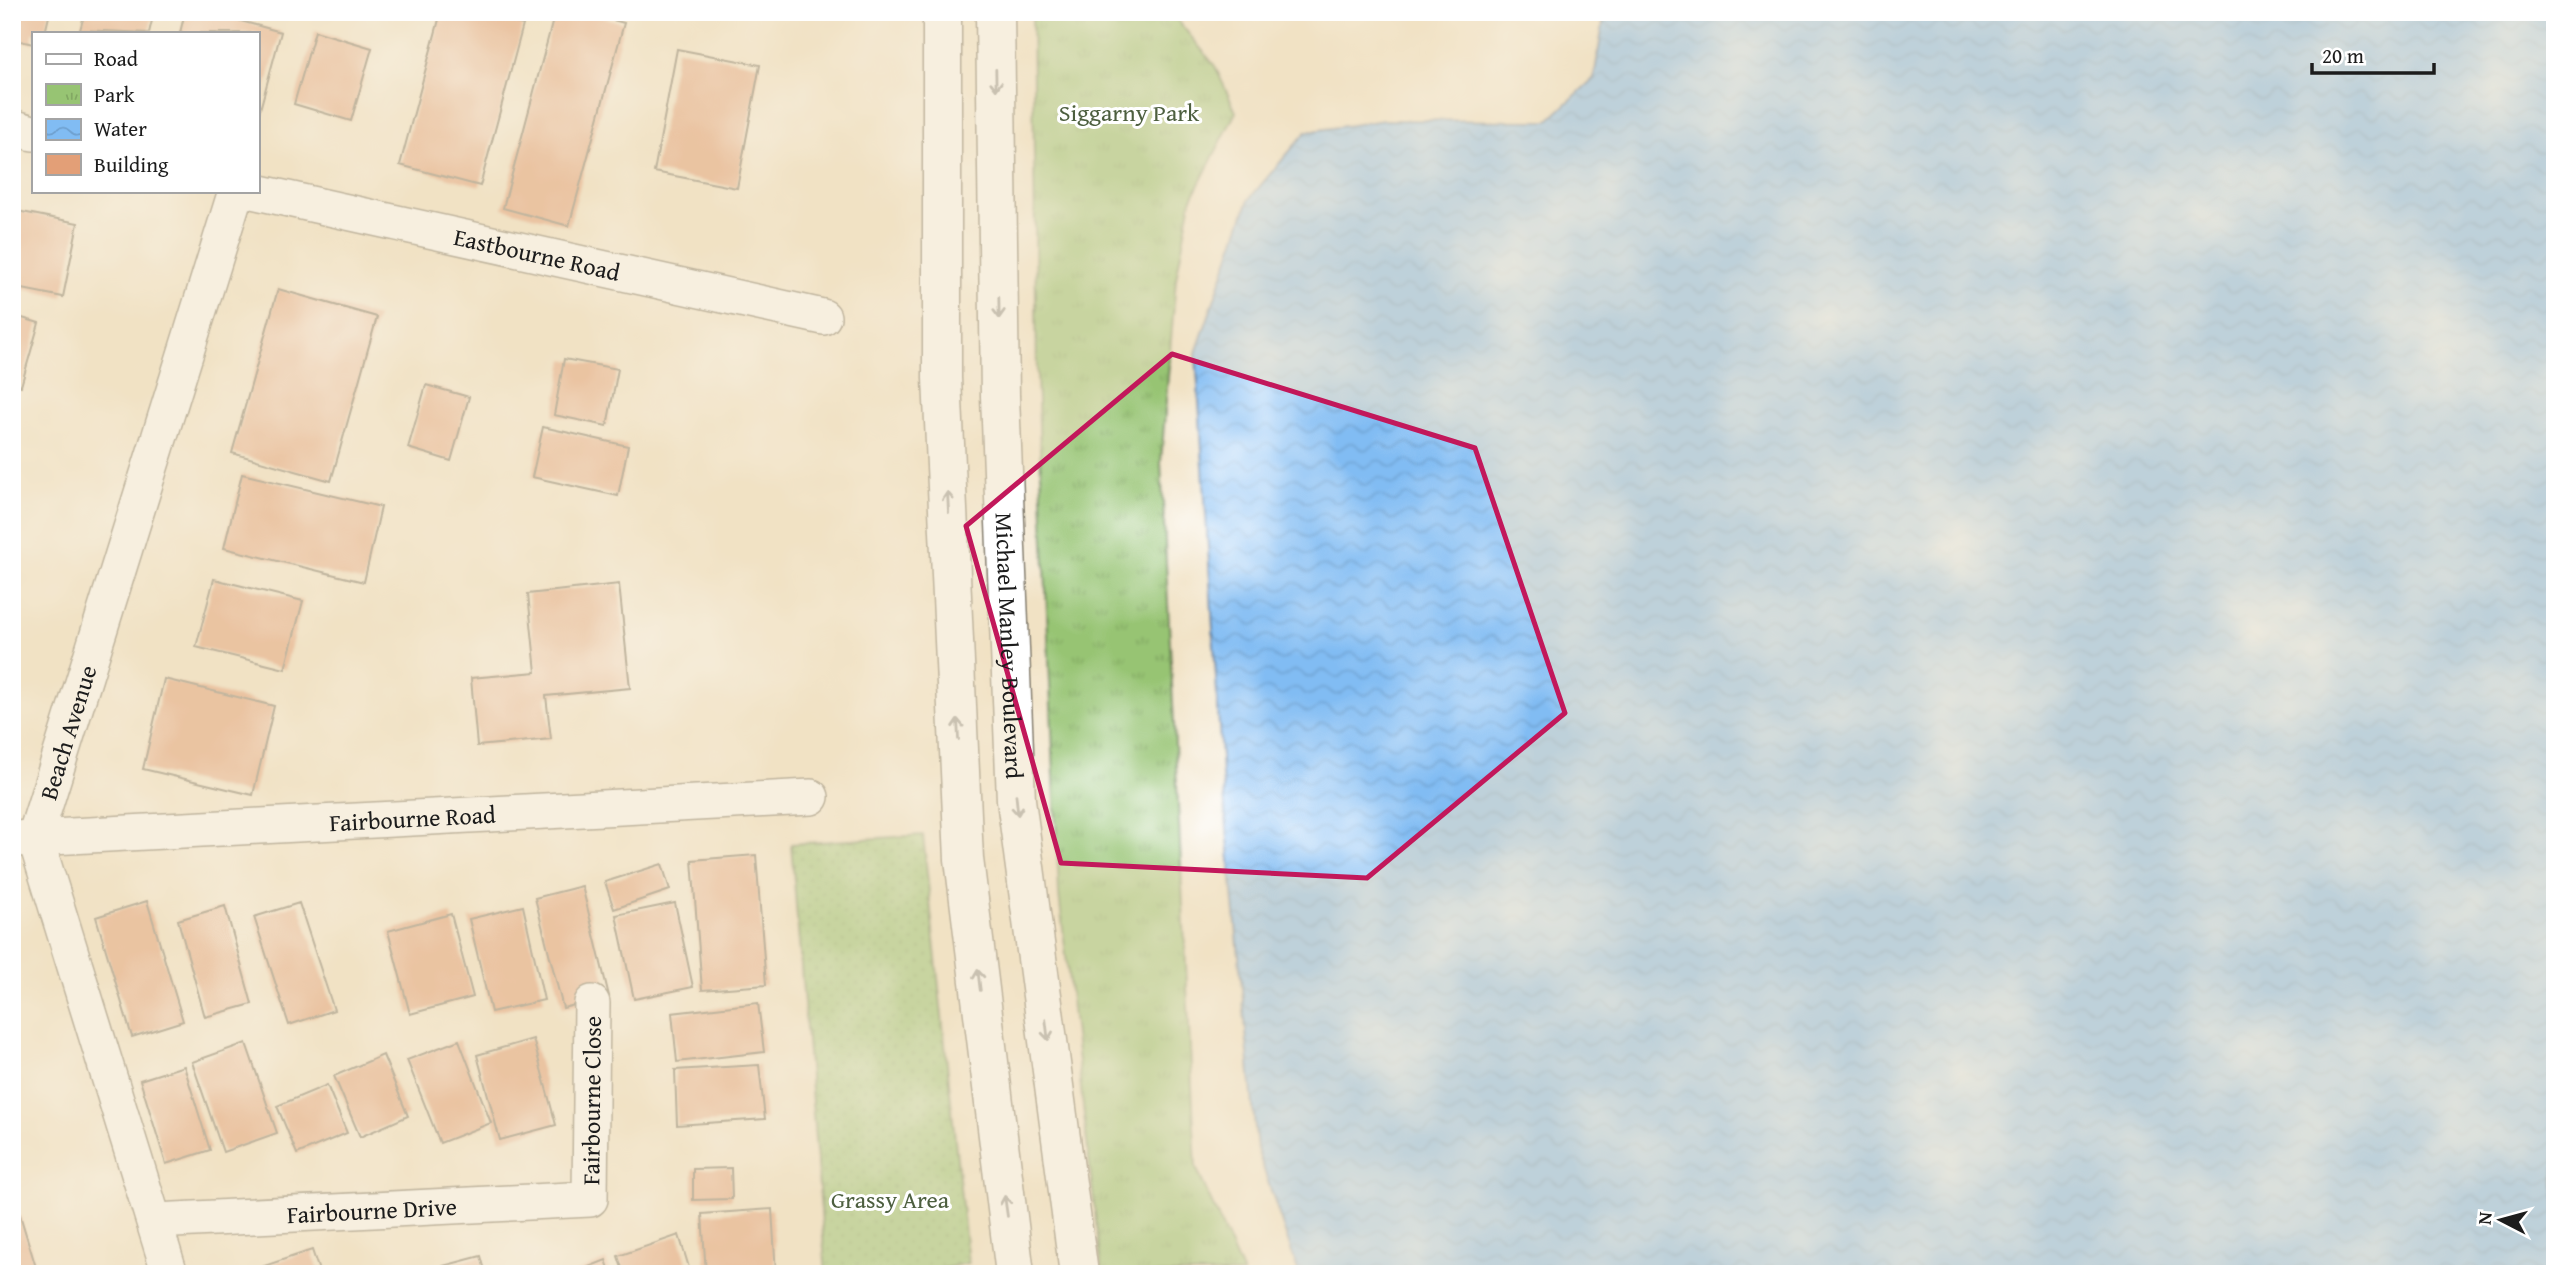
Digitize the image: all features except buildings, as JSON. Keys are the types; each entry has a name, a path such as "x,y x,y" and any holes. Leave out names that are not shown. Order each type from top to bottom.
{"highway":[{"path":"942,12 942,378 964,859 1015,1274"},
{"name":"Michael Manley Boulevard","path":"995,12 1000,396 1017,800 1079,1274"}],"street":[{"path":"12,127 32,133"},
{"name":"Beach Avenue","path":"24,838 236,192"},
{"name":"Eastbourne Road","path":"257,192 823,317"},
{"name":"Fairbourne Road","path":"24,838 811,797"},
{"path":"24,838 155,1221 170,1274"},
{"name":"Fairbourne Close","path":"590,1199 592,1003"},
{"name":"Fairbourne Drive","path":"155,1221 590,1199"}],"highlighted area":[{"path":"1172,354 1475,448 1565,713 1367,878 1061,863 966,526"}],"green space":[{"name":"Siggarny Park","path":"1032,12 1171,12 1215,66 1236,112 1191,200 1176,279 1161,462 1196,1167 1243,1274 1102,1274 1059,894 1037,378"},
{"name":"Grassy Area","path":"923,835 968,1263 919,1274 826,1274 791,844"}],"water":[{"path":"1605,12 2555,12 2555,1274 1299,1274 1257,1149 1222,775 1196,353 1249,199 1306,132 1384,120 1548,121 1594,78"}]}
